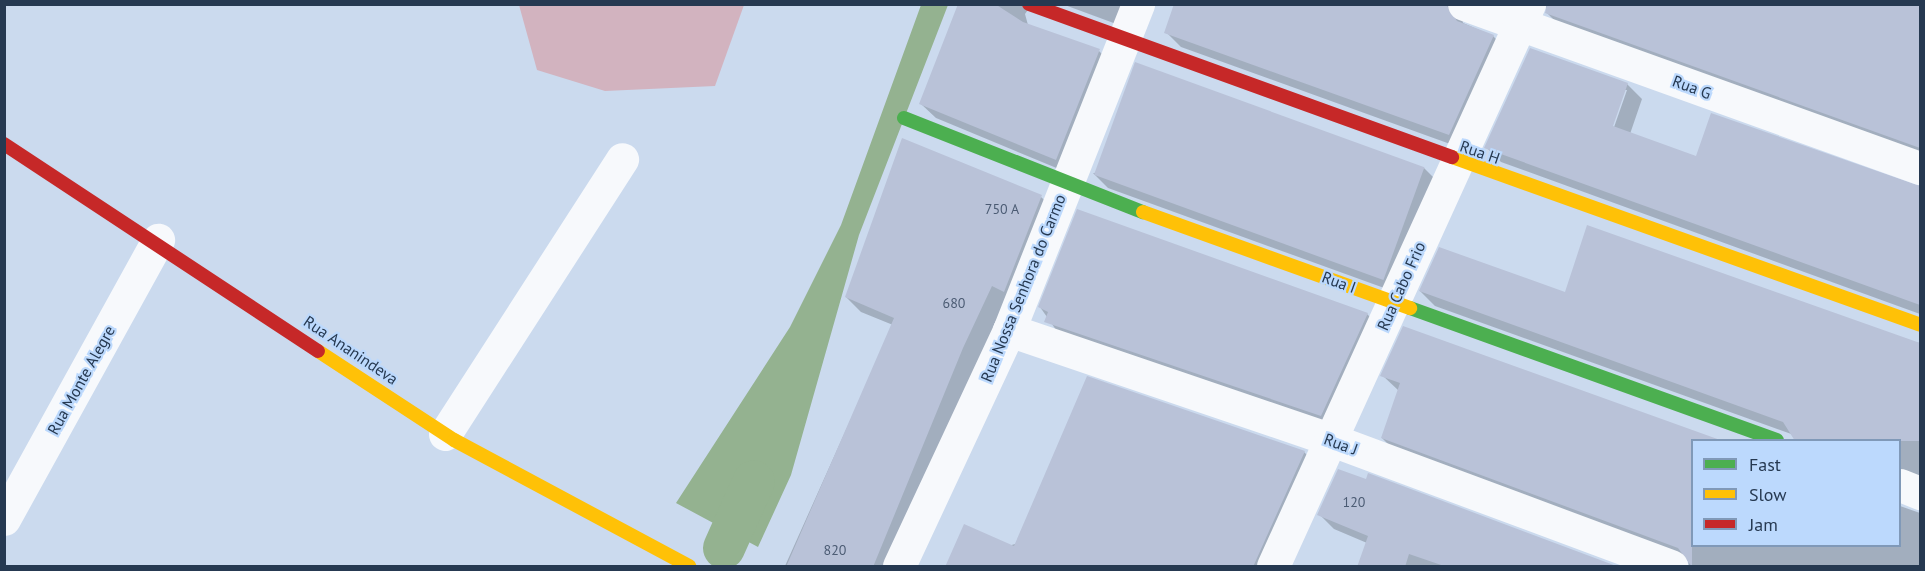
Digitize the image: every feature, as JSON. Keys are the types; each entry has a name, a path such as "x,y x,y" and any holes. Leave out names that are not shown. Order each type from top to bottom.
{"street":[{"name":"Rua H","path":"1029,4 1457,161 1920,325"},
{"name":"Rua Nossa Senhora do Carmo","path":"898,567 1009,330 1064,184 1138,4"},
{"name":"Rua G","path":"1464,4 1523,15 1920,168"},
{"name":"Rua Cabo Frio","path":"1273,567 1523,15"},
{"name":"Rua I","path":"904,118 1064,184 1771,439"},
{"name":"Rua Ananindeva","path":"4,144 158,240 445,434 689,567"},
{"path":"445,434 622,159"},
{"name":"Rua Monte Alegre","path":"4,519 158,240"},
{"name":"Rua J","path":"1009,330 1332,440 1671,567"},
{"path":"1901,486 1920,493"}],"shaded area":[{"path":"519,4 744,5 715,86 605,91 537,70"},
{"path":"921,5 948,5 859,235 791,475 758,547 676,503 790,327 841,225"}],"building":[{"path":"958,4 995,4 1023,22 1100,49 1056,160 919,104"},
{"path":"1174,4 1446,4 1457,21 1494,35 1449,135 1164,33"},
{"path":"1547,4 1920,4 1920,148 1545,13"},
{"path":"1530,48 1628,83 1613,126 1696,156 1711,113 1920,186 1920,305 1484,148"},
{"path":"1135,62 1424,167 1383,280 1094,175"},
{"path":"902,138 1042,195 1004,292 992,286 963,348 873,567 786,567 894,318 845,297"},
{"path":"1077,209 1368,313 1321,416 1044,322 1048,312 1038,307"},
{"path":"1587,225 1920,343 1920,441 1794,439 1783,422 1419,291 1439,247 1565,292"},
{"path":"1403,326 1717,439 1691,439 1692,567 1678,548 1381,438 1400,383 1380,376"},
{"path":"1087,376 1305,451 1253,567 945,567 964,524 1014,546"},
{"path":"1338,469 1366,479 1368,473 1619,567 1447,567 1409,554 1405,567 1357,567 1368,536 1317,515"}],"waterway":[{"path":"724,548 754,481"}],"traffic: fast":[{"path":"904,118 1143,212"},
{"path":"1410,308 1774,439"}],"traffic: slow":[{"path":"1452,157 1920,325"},
{"path":"1143,212 1410,308"},
{"path":"318,351 454,440 689,566"}],"traffic: jam":[{"path":"1029,4 1452,157"},
{"path":"4,144 318,351"}]}
